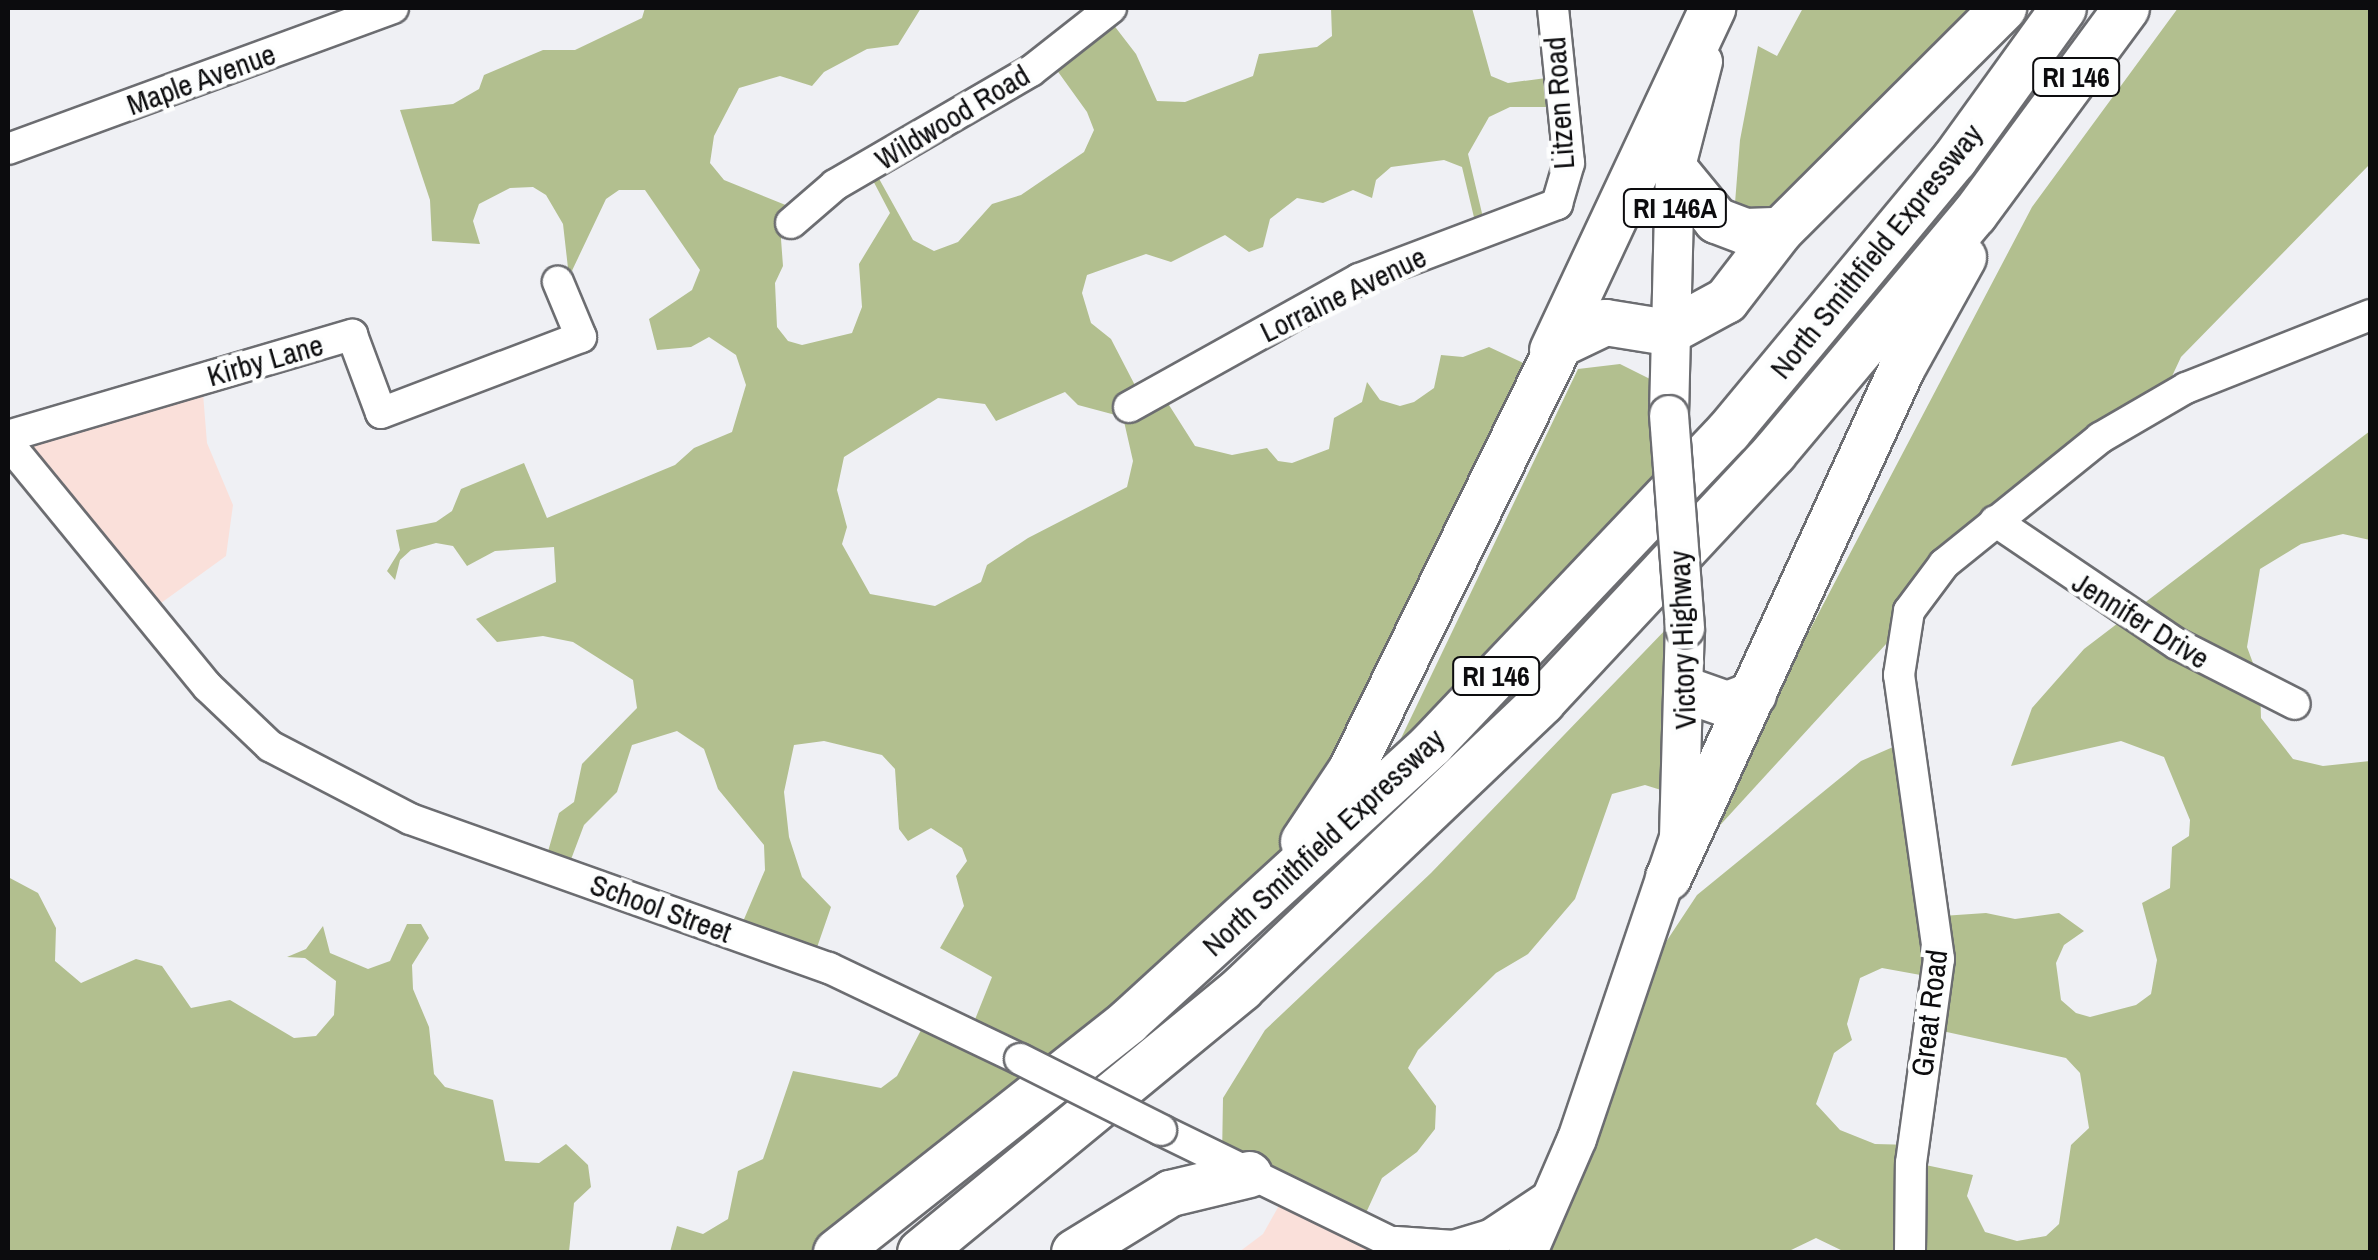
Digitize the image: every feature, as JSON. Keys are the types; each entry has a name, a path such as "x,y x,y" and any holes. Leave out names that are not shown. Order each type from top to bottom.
{"highway":[{"path":"1210,949 1284,868 1350,769 1712,8"},
{"path":"1544,366 1570,334 1592,324 1667,332 1726,300 1780,230 2003,8"},
{"name":"North Smithfield Expressway","path":"836,1252 1042,1092 1210,949 1430,744 1728,430 1954,159 2063,8"},
{"name":"North Smithfield Expressway","path":"920,1252 1241,988 1542,701 1774,452 2026,146 2126,8"},
{"path":"1668,878 1901,369 2026,146"},
{"path":"1675,170 1716,220 1745,230 1780,230"},
{"path":"1688,690 1727,704 1752,694"},
{"path":"1074,1252 1170,1193 1249,1174"}],"main road":[{"name":"Victory Highway","path":"1528,1252 1545,1202 1577,1139 1668,878 1684,804 1686,628 1669,415 1667,332 1675,170 1720,8"},
{"path":"1404,1249 1454,1250 1491,1239 1545,1202"}],"street":[{"name":"Maple Avenue","path":"8,148 393,8"},
{"name":"Wildwood Road","path":"792,223 835,184 1031,71 1110,8"},
{"name":"Litzen Road","path":"1553,8 1569,163 1561,198"},
{"name":"Lorraine Avenue","path":"1129,407 1359,280 1491,226 1543,212 1561,198"},
{"name":"Kirby Lane","path":"8,439 352,336 381,413 581,338 558,282"},
{"name":"Great Road","path":"1910,1252 1911,1163 1938,959 1899,675 1905,623 1944,564 2100,438 2164,400 2370,315"},
{"name":"School Street","path":"8,439 208,687 270,746 410,820 830,968 1404,1249"},
{"name":"Jennifer Drive","path":"1994,521 2177,644 2295,704"}],"shaded area":[{"path":"202,381 207,443 233,505 226,556 150,611 11,435"},
{"path":"1285,1195 1419,1252 1239,1252 1263,1234"}],"green space":[{"path":"645,8 921,8 898,45 867,49 824,72 812,86 780,76 739,88 714,136 710,163 724,180 798,210 781,239 783,266 775,283 777,327 788,341 802,345 852,333 862,307 859,264 890,213 868,171 872,166 913,240 934,251 958,242 992,204 1021,195 1084,152 1094,130 1087,112 1051,62 1106,15 1136,54 1157,101 1185,102 1253,76 1259,54 1317,47 1332,36 1331,8 1472,8 1491,76 1508,83 1561,76 1565,107 1510,107 1489,117 1468,154 1485,226 1477,230 1462,167 1444,160 1391,167 1376,180 1372,198 1353,190 1323,203 1297,198 1270,219 1263,247 1249,252 1225,235 1171,262 1146,254 1087,275 1082,293 1091,323 1111,339 1141,397 1162,394 1195,446 1232,455 1267,448 1278,461 1292,463 1329,449 1334,418 1362,402 1367,382 1380,400 1400,406 1414,402 1434,388 1441,355 1463,357 1489,347 1532,367 1291,855 884,1203 809,1252 670,1252 677,1226 703,1234 728,1219 738,1171 763,1159 793,1071 881,1088 897,1076 930,1013 972,1027 992,977 940,948 964,906 956,876 967,861 962,848 931,828 908,841 899,829 895,769 882,755 824,741 794,745 784,792 789,837 802,877 831,907 813,959 739,931 765,870 764,845 718,789 704,749 677,731 632,745 617,792 584,825 567,870 545,862 559,813 574,802 582,764 637,708 633,680 573,642 543,636 497,642 476,619 556,582 554,547 495,551 467,566 453,546 436,543 411,550 400,560 395,580 387,571 400,550 396,530 436,522 452,511 461,489 524,463 547,518 675,465 694,448 732,432 746,385 736,355 709,337 691,347 657,350 649,319 692,290 700,270 645,190 619,190 606,199 569,277 563,224 546,195 533,187 510,188 479,204 473,221 480,244 432,241 430,200 400,110 453,104 479,89 484,75 543,50 575,50 642,18","holes":["1065,392 1078,405 1123,417 1133,461 1127,487 1028,538 987,565 981,582 935,606 870,594 842,544 847,527 837,490 844,457 938,398 985,404 996,421"]},
{"path":"1803,8 2004,8 1772,218 1735,203 1740,140 1758,46 1777,56"},
{"path":"2178,8 2370,8 2370,164 2181,357 2160,402 1944,567 1908,620 1712,834 1741,761 2032,207"},
{"path":"1620,364 1662,385 1668,487 1394,753 1578,369"},
{"path":"2370,431 2370,540 2343,534 2301,544 2260,569 2247,647 2260,682 2261,718 2293,759 2323,766 2370,761 2370,1252 1845,1252 1816,1238 1787,1252 1530,1252 1623,1007 1697,895 1861,761 1893,747 1911,767 1942,916 1986,913 2015,919 2059,913 2084,931 2064,945 2056,963 2061,1000 2076,1013 2090,1017 2136,1005 2151,994 2157,960 2142,903 2170,888 2172,847 2189,836 2190,820 2164,757 2121,741 2011,766 2032,708 2084,649","holes":["1882,968 1937,978 1933,1029 2066,1058 2080,1073 2089,1128 2071,1145 2059,1224 2046,1236 2017,1241 1985,1232 1967,1196 1973,1175 1916,1163 1913,1145 1875,1144 1840,1130 1816,1104 1834,1053 1852,1040 1847,1024 1860,978"]},
{"path":"1670,625 1672,719 1661,790 1645,785 1612,794 1575,899 1528,954 1496,973 1418,1050 1408,1068 1436,1106 1435,1129 1417,1152 1382,1178 1360,1226 1222,1157 1223,1098 1265,1030 1431,873"},
{"path":"8,877 38,893 56,928 55,961 81,983 136,959 162,966 191,1008 230,1000 294,1038 316,1036 334,1015 336,981 305,958 287,957 306,949 323,926 330,953 368,969 390,961 407,924 421,924 429,938 412,965 413,989 429,1027 434,1074 445,1087 493,1100 505,1161 539,1163 566,1144 588,1165 591,1187 574,1203 569,1252 8,1252"}]}
